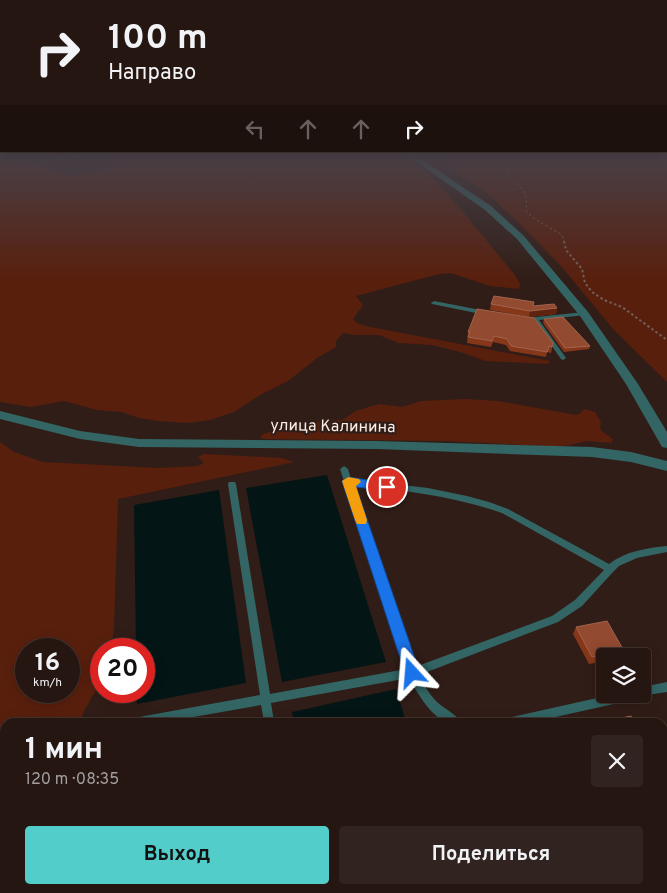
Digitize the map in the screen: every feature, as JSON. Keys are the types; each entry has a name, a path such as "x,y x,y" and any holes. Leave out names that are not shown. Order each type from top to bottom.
{"street":[{"path":"472,197 503,221 544,265 584,314 632,384 667,444"},
{"name":"улица Калинина","path":"0,415 80,435 139,443 489,448 611,454 667,466"}],"lane":[{"path":"434,303 497,315"},
{"path":"521,319 536,320 584,314"},
{"path":"536,320 563,358"},
{"path":"344,469 412,673 422,694 436,710 448,718"},
{"path":"348,481 426,492 488,504 505,511 610,569"},
{"path":"232,484 268,718"},
{"path":"161,718 412,673 555,619 572,610 582,601 618,561 628,557 667,549"},
{"path":"651,690 667,687"},
{"path":"530,718 596,703"}],"path":[{"path":"527,197 526,212 562,235 566,250 582,269 586,283 592,292 604,300 622,307 667,340"}],"shaded area":[{"path":"0,197 450,197 515,275 520,284 519,289 490,286 451,273 439,274 356,296 363,305 353,319 365,326 550,361 548,364 486,361 432,345 399,343 379,335 343,333 336,341 336,347 317,358 288,381 260,395 234,412 210,420 187,423 159,421 139,418 121,412 97,410 64,401 31,407 0,402"},
{"path":"491,197 667,197 667,382 613,329 561,266"},
{"path":"466,399 498,401 576,415 584,409 595,412 601,422 601,431 613,440 611,443 587,441 561,447 447,441 260,438 263,434 273,431 302,429 316,422 342,420 356,411 379,404 402,407 421,401"},
{"path":"0,442 14,452 43,462 158,468 198,466 204,463 198,457 204,454 282,458 294,462 118,499 114,628 113,638 90,638 90,700 82,715 83,718 0,718"},
{"path":"327,475 386,662 282,682 246,488"},
{"path":"219,490 246,683 155,701 155,638 136,638 134,505"},
{"path":"396,689 405,718 293,718 292,712"}],"building":[{"path":"494,296 534,302 533,306 554,304 557,308 530,311 491,304"},
{"path":"477,309 534,318 553,343 552,347 549,346 547,352 511,346 507,339 494,336 492,341 468,337 470,332 468,332"},
{"path":"563,317 590,346 565,348 544,319"},
{"path":"607,621 622,648 596,648 596,656 592,657 576,627"}],"slow traffic":[{"path":"355,482 348,481 361,520"}],"route":[{"path":"387,487 348,481 412,673"}]}
